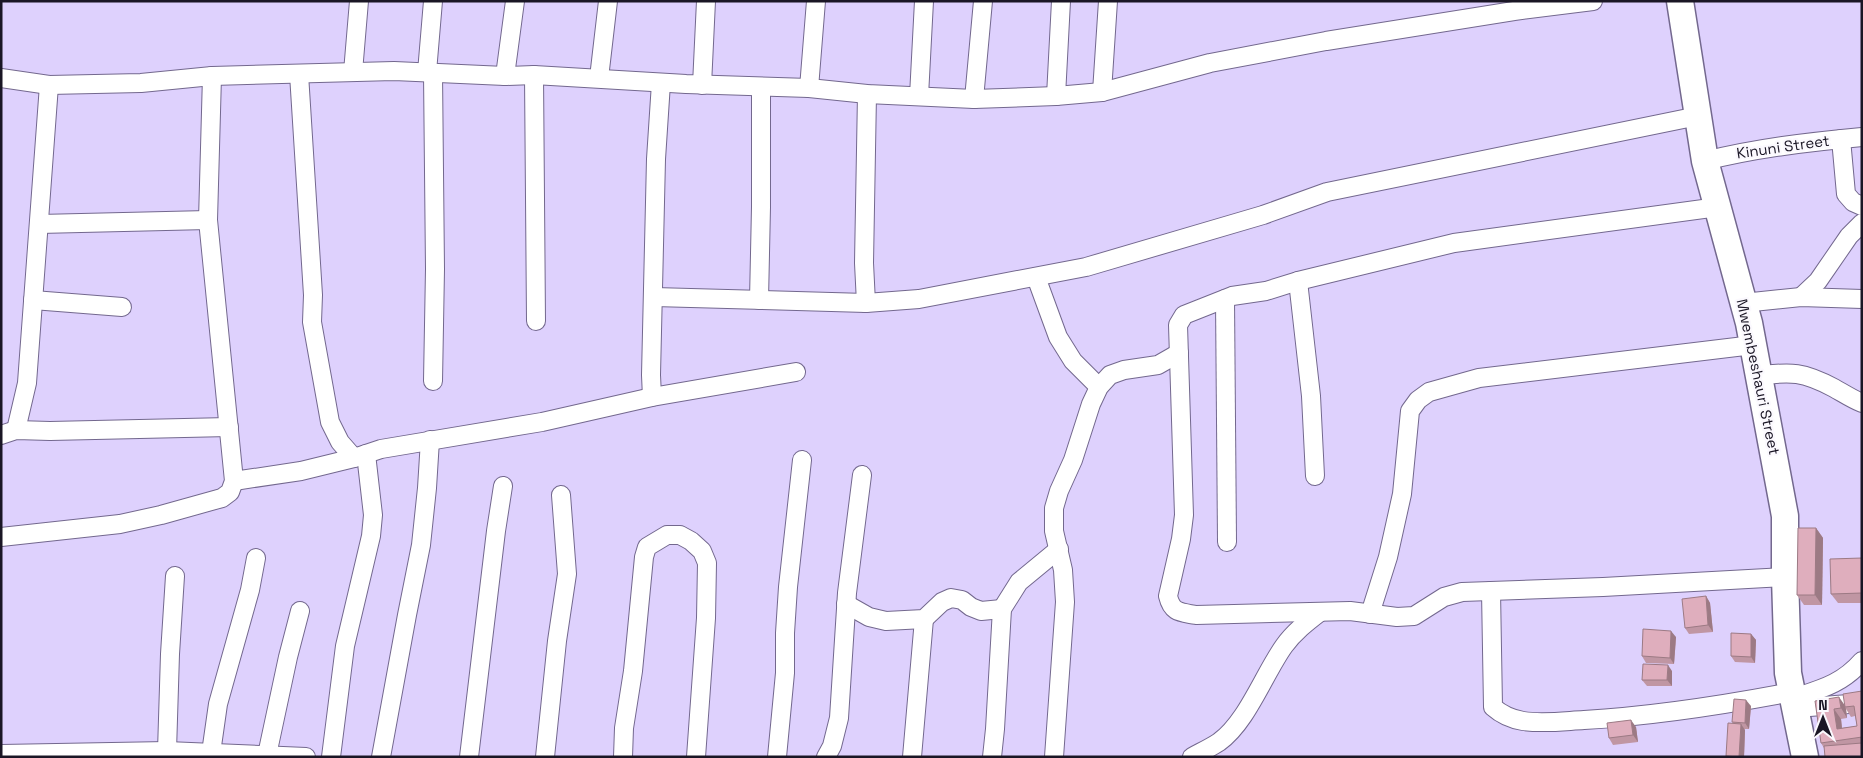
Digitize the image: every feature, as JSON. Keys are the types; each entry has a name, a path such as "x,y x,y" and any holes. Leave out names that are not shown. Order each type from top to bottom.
{"street":[{"path":"354,72 359,1"},
{"path":"433,1 430,73 436,269 433,381"},
{"path":"505,76 515,1"},
{"path":"599,78 608,1"},
{"path":"702,85 706,1"},
{"path":"809,88 816,1"},
{"path":"919,96 924,1"},
{"path":"974,99 983,1"},
{"path":"1056,96 1061,1"},
{"path":"1102,92 1108,1"},
{"path":"1,78 49,85 141,83 212,76 354,72 430,73 505,76 534,75 702,85 809,88 867,94 974,99 1056,96 1102,92 1210,63 1293,46 1514,11 1593,1"},
{"name":"Mwembeshauri Street","path":"1680,1 1705,161 1743,303 1785,516 1784,577 1788,672 1805,757"},
{"path":"299,74 313,295 312,322 330,422 340,442 360,456 373,514 371,536 345,646 331,757"},
{"path":"534,75 536,321"},
{"path":"1,537 120,524 222,498 230,492 234,481 208,220 212,76"},
{"path":"652,398 656,160 660,83"},
{"path":"49,85 27,383 23,406 9,432 228,426"},
{"path":"759,300 761,87"},
{"path":"866,303 864,263 867,94"},
{"path":"654,297 866,303 919,299 1086,267 1263,215 1326,192 1698,116"},
{"name":"Kinuni Street","path":"1705,161 1753,150 1862,136"},
{"path":"1841,139 1846,194 1853,202 1862,206"},
{"path":"1718,207 1454,243 1298,281 1266,291 1225,299 1184,315 1178,325 1184,515 1181,539 1168,596 1170,605 1177,612 1196,615 1350,611 1397,617 1414,616 1444,597 1462,592 1603,587 1784,577"},
{"path":"39,224 208,220"},
{"path":"1802,297 1818,281 1849,236 1862,223"},
{"path":"1036,276 1058,337 1072,361 1099,387"},
{"path":"1298,281 1311,396 1315,476"},
{"path":"1743,303 1802,297 1862,299"},
{"path":"1225,299 1227,542"},
{"path":"33,300 122,307"},
{"path":"1370,614 1388,557 1402,494 1410,411 1418,400 1428,392 1479,378 1752,345"},
{"path":"1054,757 1065,602 1063,570 1054,531 1054,508 1059,491 1073,460 1091,404 1099,387 1110,375 1124,370 1158,365 1179,353"},
{"path":"234,481 301,470 381,449 542,422 652,398 796,372"},
{"path":"1758,376 1784,372 1802,374 1818,379 1862,402"},
{"path":"382,757 406,615 421,545 430,440"},
{"path":"777,757 786,673 785,633 788,587 802,460"},
{"path":"826,757 832,746 838,718 846,604 862,475"},
{"path":"469,757 503,486"},
{"path":"545,757 557,642 567,574 561,495"},
{"path":"623,757 624,728 634,671 644,557 647,547 667,535 680,535 691,541 702,551 707,563 706,618 696,757"},
{"path":"992,757 1002,609 1019,582 1059,549"},
{"path":"211,753 218,704 250,590 256,558"},
{"path":"167,751 175,576"},
{"path":"1491,591 1492,699 1493,707 1504,716 1524,721 1565,721 1628,718 1745,701 1794,699 1862,703"},
{"path":"912,757 924,619 933,608 951,598 962,600 971,607 981,611 1002,609"},
{"path":"846,604 869,617 886,621 924,619"},
{"path":"263,756 300,611"},
{"path":"1192,757 1220,741 1253,700 1285,644 1300,628 1320,612"},
{"path":"1794,699 1835,684 1852,673 1862,661"},
{"path":"1,754 33,755 111,751 167,751 306,757"}],"building":[{"path":"1798,528 1816,528 1815,595 1797,595"},
{"path":"1862,558 1862,593 1831,594 1830,559"},
{"path":"1706,596 1708,625 1685,628 1682,599"},
{"path":"1643,629 1671,631 1670,658 1642,656"},
{"path":"1731,633 1751,634 1751,657 1731,656"},
{"path":"1643,664 1668,665 1667,680 1642,680"},
{"path":"1862,691 1862,737 1821,743 1815,701 1839,697 1841,708 1834,709 1837,729 1857,726 1854,706 1845,707 1843,694"},
{"path":"1734,699 1746,700 1745,723 1732,722"},
{"path":"1631,720 1633,735 1609,738 1607,723"},
{"path":"1728,723 1741,724 1739,757 1726,756"},
{"path":"1862,743 1862,757 1825,757 1824,746"}]}
